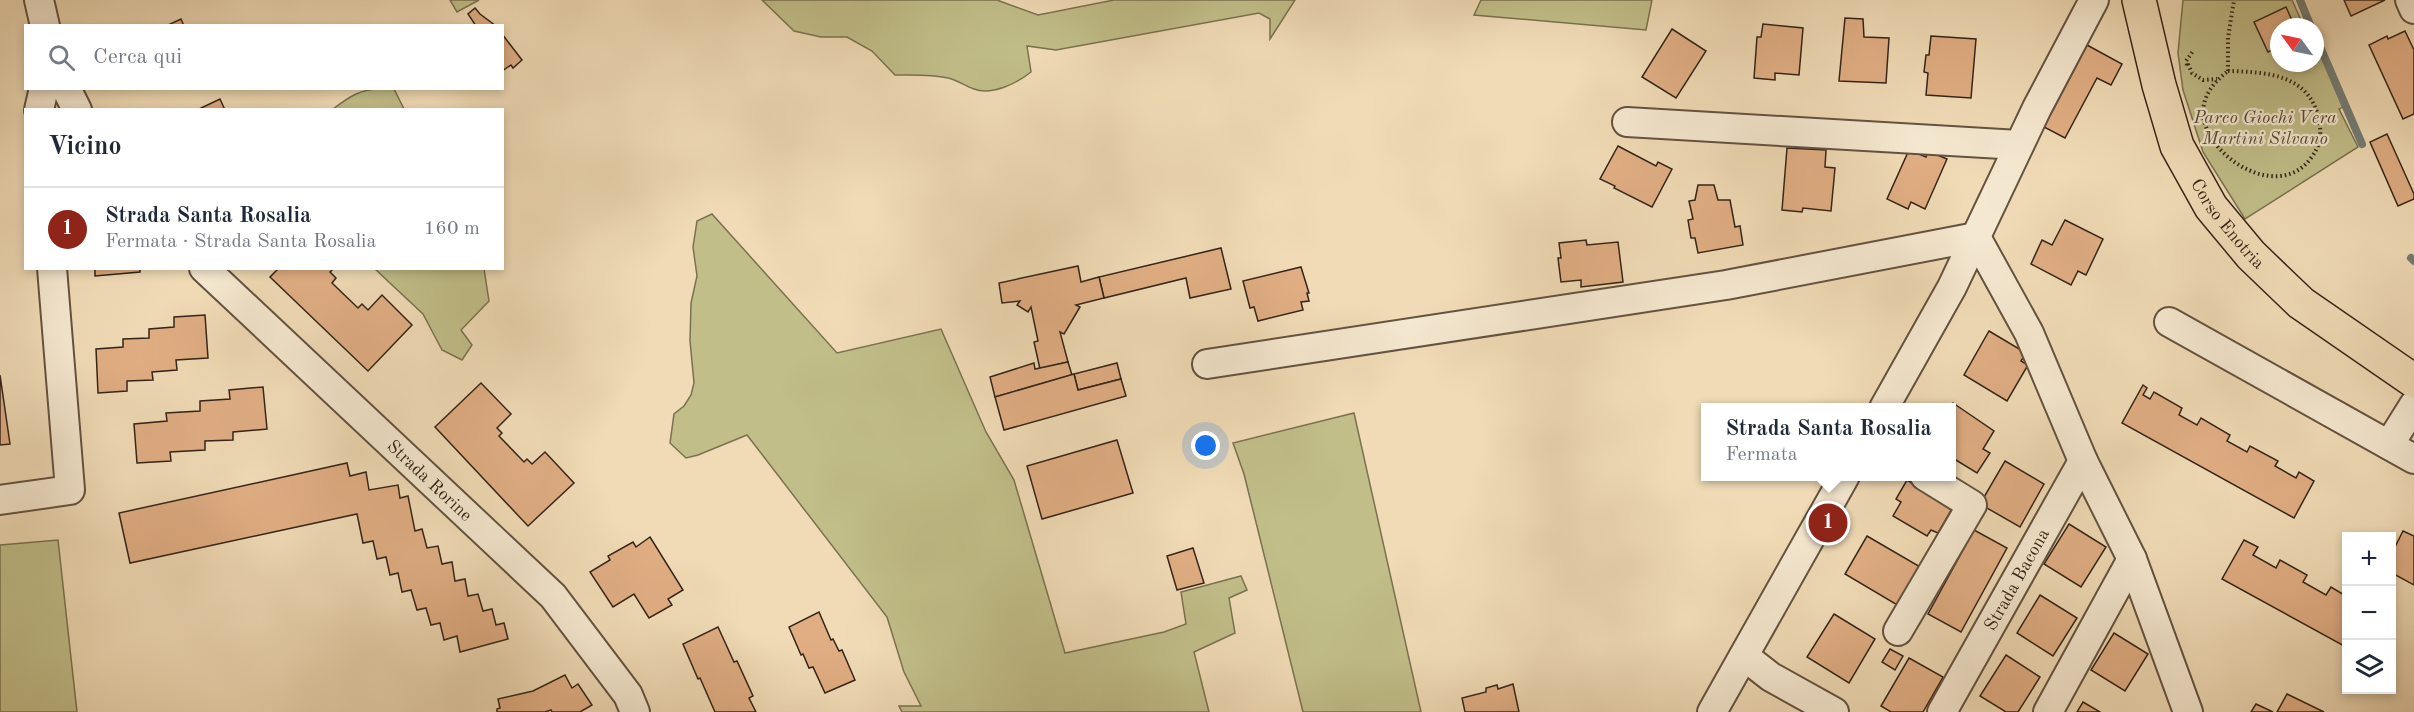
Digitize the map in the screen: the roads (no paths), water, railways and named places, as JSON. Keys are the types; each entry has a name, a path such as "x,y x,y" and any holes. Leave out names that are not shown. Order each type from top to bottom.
{"main road":[{"name":"Corso Enotria","path":"2139,0 2158,85 2177,146 2211,207 2251,255 2301,303 2414,381"}],"street":[{"path":"39,0 45,24"},
{"path":"1887,403 1952,287 2019,146 2094,0"},
{"path":"2410,0 2414,9"},
{"path":"39,108 44,90"},
{"path":"67,90 76,108"},
{"path":"1627,122 2019,146"},
{"path":"1207,364 1726,285 1976,237"},
{"path":"1976,237 2029,333 2083,461 2132,559 2188,712"},
{"path":"0,500 70,490 52,270"},
{"name":"Strada Rorine","path":"206,270 553,596 628,695 635,712"},
{"path":"2169,322 2414,459"},
{"path":"2390,445 2414,405"},
{"name":"Strada Bacona","path":"1946,706 2083,461"},
{"path":"1712,712 1843,481"},
{"path":"1898,631 1972,505 1932,481"},
{"path":"2048,712 2132,559"},
{"path":"1744,656 1771,677 1834,712"}],"waterway":[{"path":"2300,0 2307,18"},
{"path":"2324,56 2362,144"},
{"path":"2411,258 2414,261"}],"place":[{"name":"Strada Santa Rosalia","path":"1828,523"}],"park label":[{"name":"Parco Giochi Vera Martini Silvano","path":"2265,127"}]}
